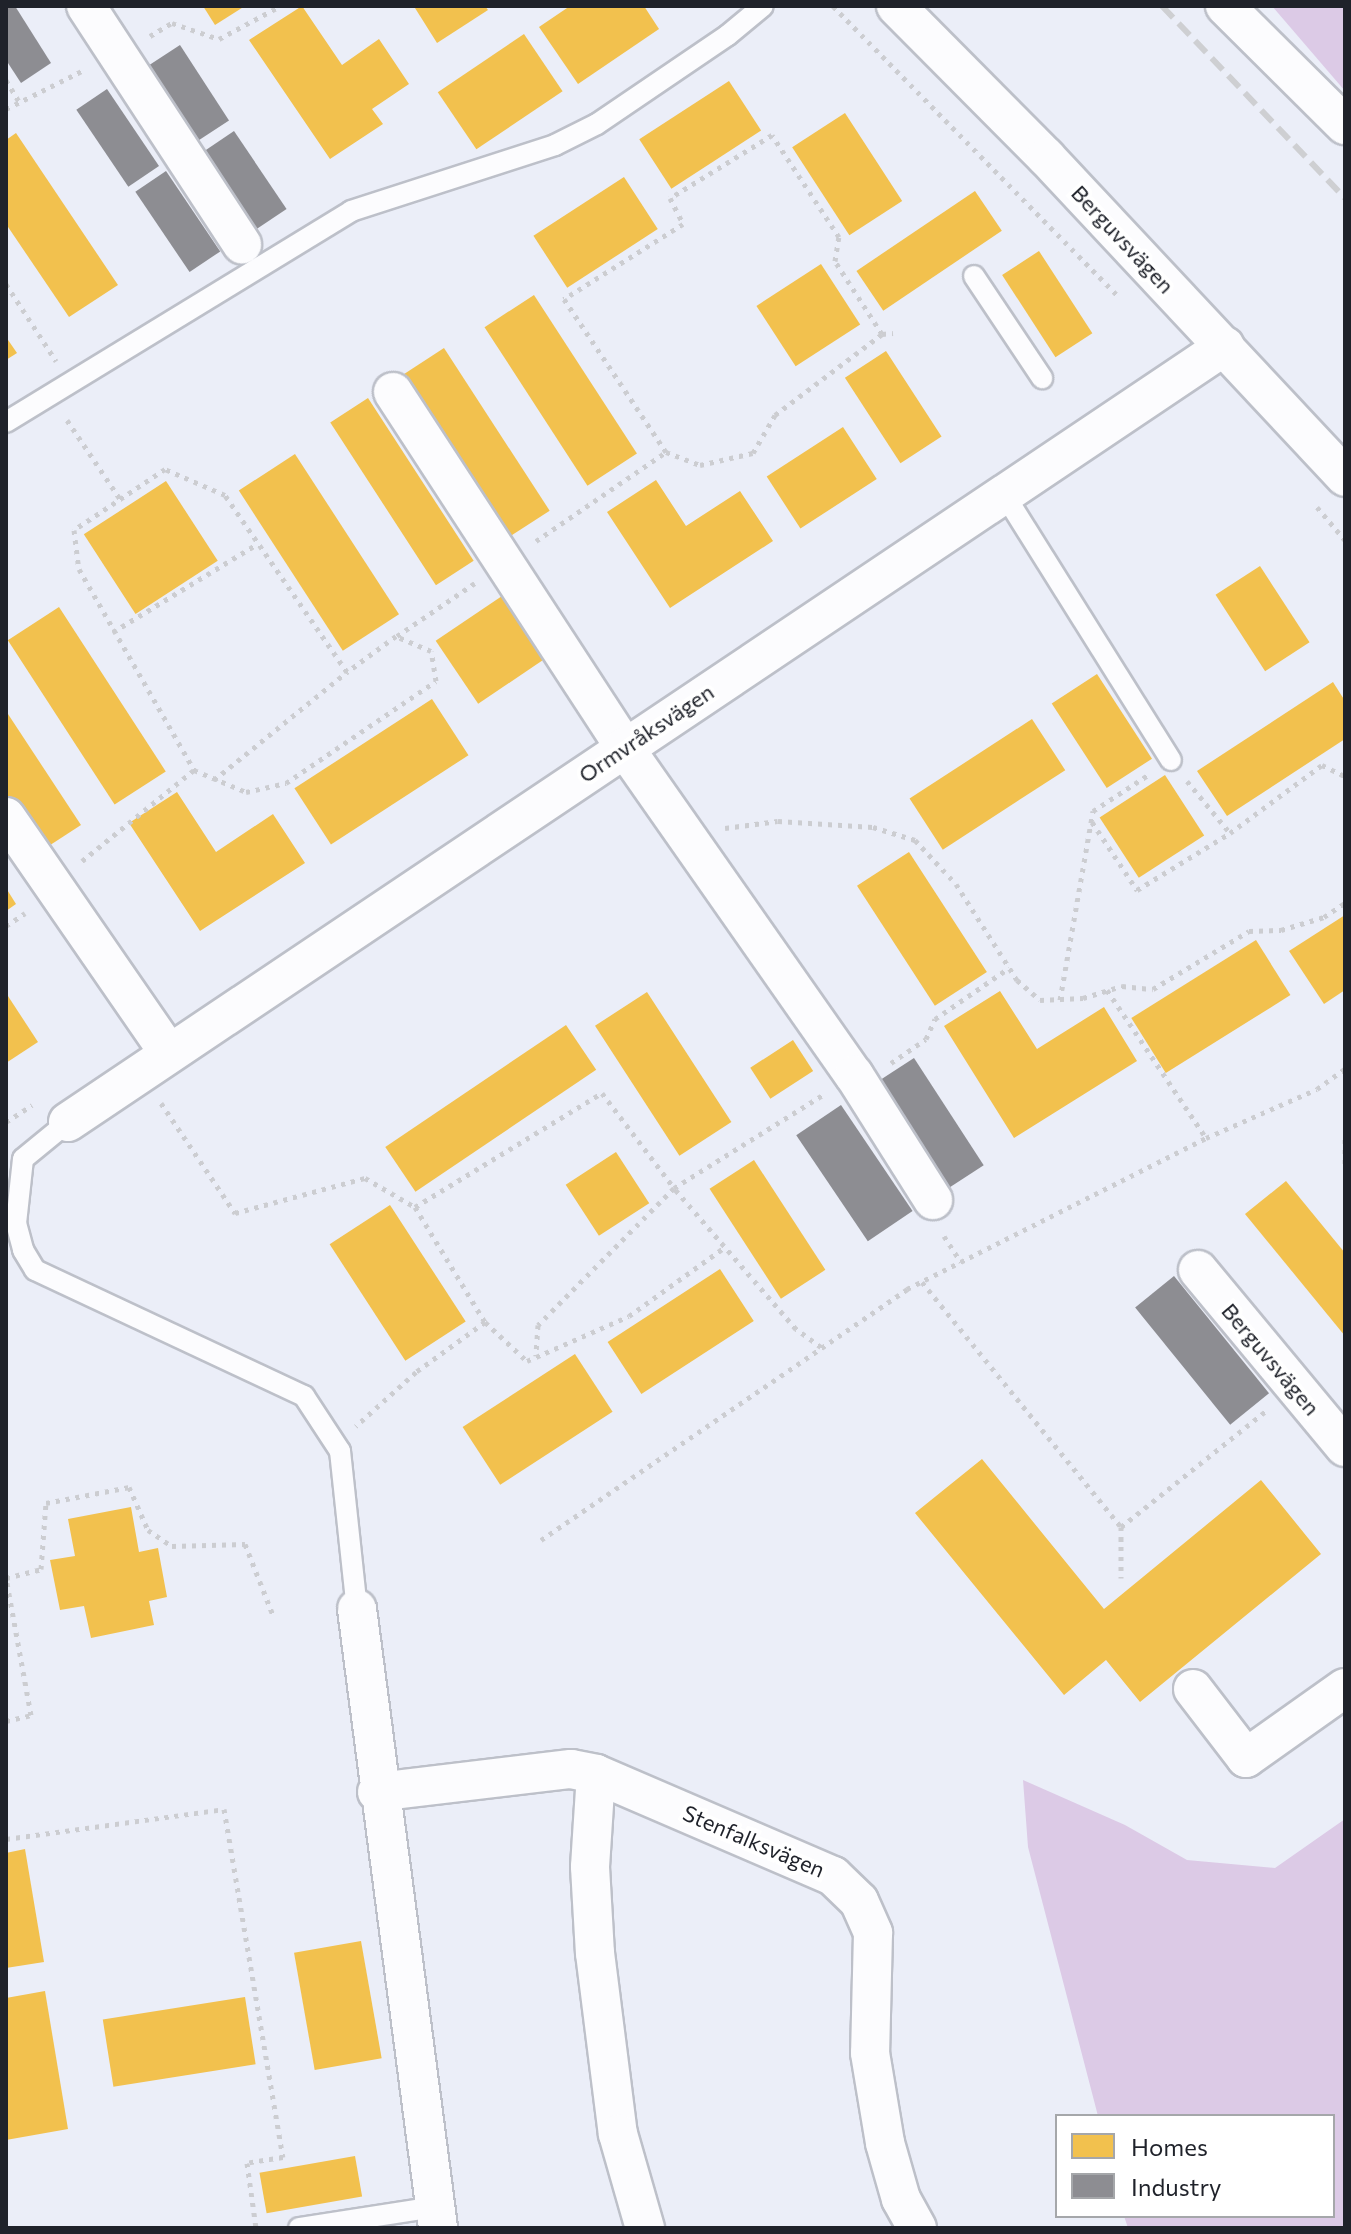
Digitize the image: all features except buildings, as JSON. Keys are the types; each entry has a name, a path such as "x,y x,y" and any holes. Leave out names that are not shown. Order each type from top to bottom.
{"street":[{"path":"86,6 242,244"},
{"name":"Berguvsvägen","path":"896,6 1225,346 1345,477"},
{"path":"1225,6 1345,125"},
{"name":"Ormvråksvägen","path":"68,1122 1225,346"},
{"path":"393,392 624,747 857,1079 933,1200"},
{"path":"6,817 56,892 155,1063"},
{"name":"Berguvsvägen","path":"1198,1270 1345,1447"},
{"path":"357,1609 377,1792 436,2218"},
{"path":"1193,1689 1246,1758 1345,1688"},
{"name":"Stenfalksvägen","path":"377,1792 571,1769 596,1774 833,1876 859,1901 873,1933 870,2053 885,2143 901,2199 917,2228"},
{"path":"596,1774 590,1867 595,1953 618,2134 645,2228"}],"lane":[{"path":"6,422 69,380 351,211 555,145 597,124 763,6"},
{"path":"974,276 1042,378"},
{"path":"1004,494 1171,760"},
{"path":"68,1122 23,1159 16,1223 35,1270 304,1396 336,1443 357,1609"},
{"path":"299,2228 436,2218"}],"path":[{"path":"6,109 117,55 172,23 219,39 280,6"},
{"path":"833,6 1127,305"},
{"path":"6,80 20,103"},
{"path":"882,334 835,261 839,237 772,135 670,198 683,224 564,299 666,452 700,465 753,453 775,415 882,334 893,333"},
{"path":"6,284 69,380"},
{"path":"49,393 120,499"},
{"path":"214,780 396,636 666,452"},
{"path":"347,672 225,495 165,469 74,530 79,569 194,770 246,792 286,783 436,681 431,651 396,636"},
{"path":"1314,504 1345,540"},
{"path":"113,632 257,544"},
{"path":"1060,1000 1093,811 1171,760 1230,833"},
{"path":"1091,821 1137,890 1230,833 1322,765 1345,776"},
{"path":"56,892 94,846 194,770"},
{"path":"685,833 778,821 873,827 915,840 956,884 1009,968 1040,1000 1060,1000 1122,986 1153,989 1249,931 1281,930 1324,917 1345,903"},
{"path":"536,1356 538,1325 674,1188 926,1039 935,1019 1009,968"},
{"path":"1107,990 1206,1138"},
{"path":"155,1063 235,1213 365,1178 415,1207 485,1322 527,1361 629,1316 725,1247"},
{"path":"541,1540 922,1282 1206,1138 1317,1089 1344,1072"},
{"path":"415,1207 602,1093 674,1188 796,1329 821,1348"},
{"path":"1345,1139 1345,1167"},
{"path":"922,1282 1121,1527 1121,1578"},
{"path":"336,1443 416,1372 485,1322"},
{"path":"1121,1527 1295,1387"},
{"path":"6,1721 31,1715 6,1578 41,1569 46,1503 129,1487 148,1530 172,1546 245,1544 273,1615"},
{"path":"6,1839 224,1809 283,2157 247,2163 256,2228"}],"shaded area":[{"path":"1272,6 1345,6 1345,91"},
{"path":"1023,1780 1125,1825 1187,1860 1275,1868 1345,1819 1345,2228 1128,2228 1125,2218 1335,2218 1335,2114 1097,2114 1028,1847"}],"railway":[{"path":"1162,6 1345,198"}]}
